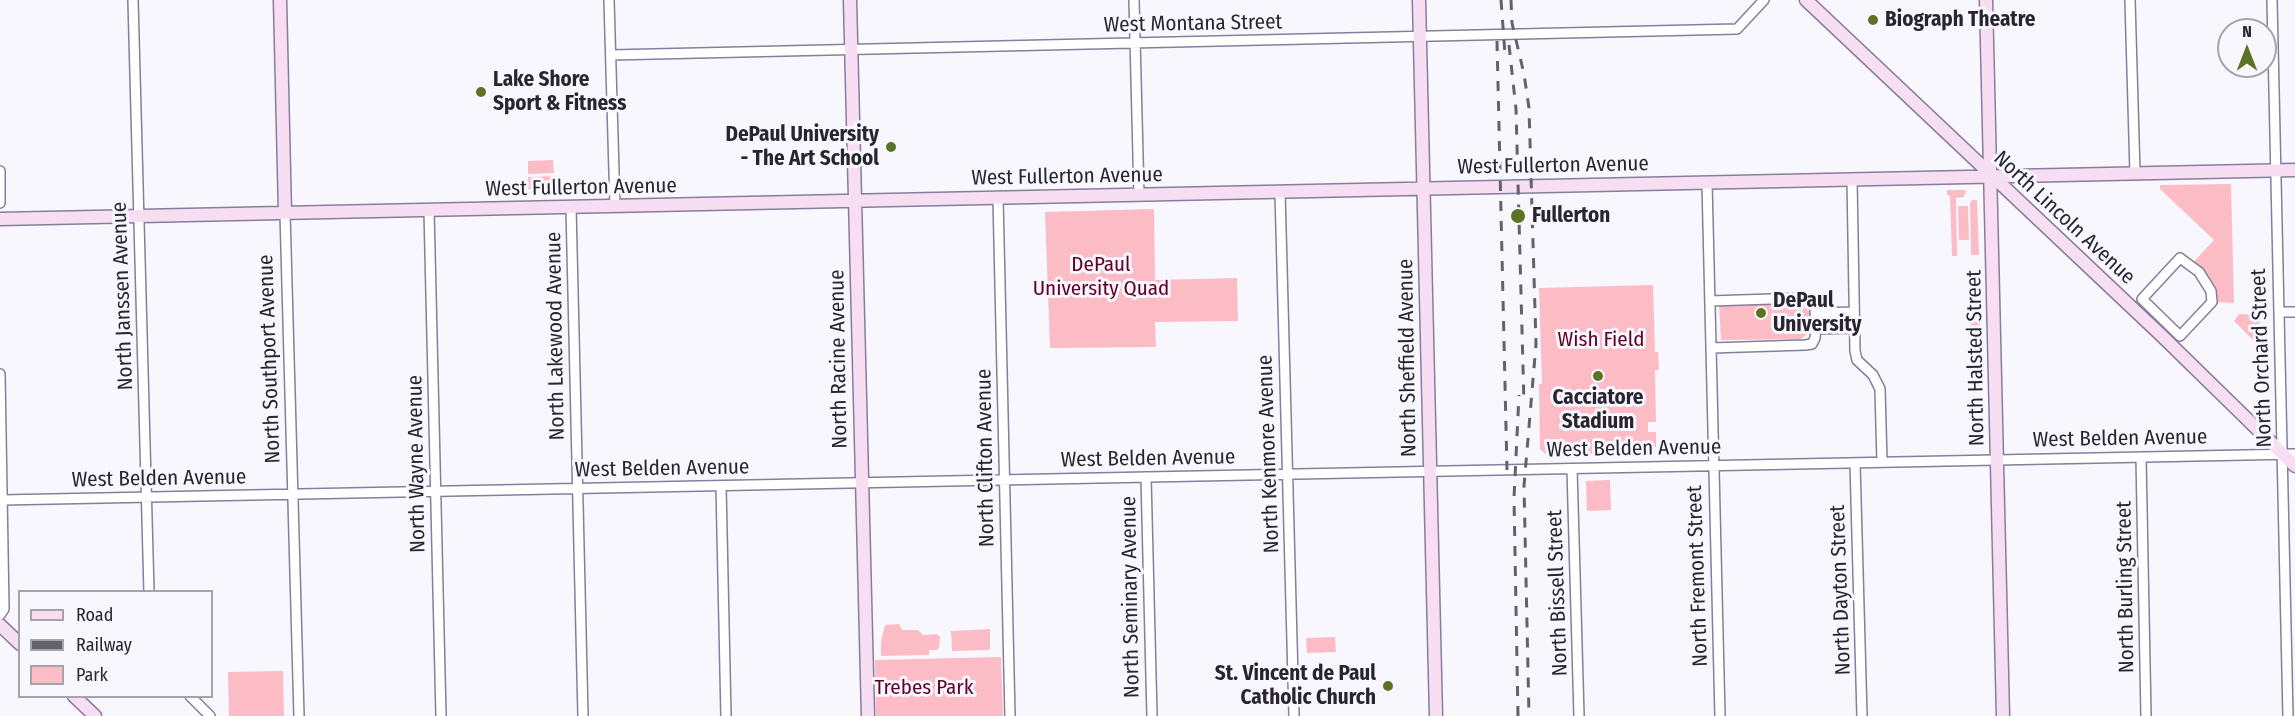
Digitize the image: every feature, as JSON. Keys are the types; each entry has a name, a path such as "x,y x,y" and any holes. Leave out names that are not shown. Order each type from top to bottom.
{"main road":[{"name":"North Southport Avenue","path":"280,0 285,213"},
{"name":"North Racine Avenue","path":"850,0 868,716"},
{"name":"North Sheffield Avenue","path":"1419,0 1436,716"},
{"name":"North Lincoln Avenue","path":"1806,0 2289,454 2295,466"},
{"name":"North Halsted Street","path":"1986,0 2003,716"},
{"name":"West Fullerton Avenue","path":"0,219 2295,170"},
{"path":"0,626 18,642"},
{"path":"76,698 95,716"}],"street":[{"name":"North Janssen Avenue","path":"133,0 150,590"},
{"path":"609,0 615,206"},
{"path":"1134,0 1139,195"},
{"name":"West Montana Street","path":"611,55 1737,29 1764,0"},
{"path":"2130,0 2135,173"},
{"name":"North Orchard Street","path":"2272,0 2279,312 2289,454 2288,716"},
{"path":"0,171 0,203"},
{"path":"1852,180 1856,356 1880,388 1882,462"},
{"name":"North Fremont Street","path":"1707,183 1720,716"},
{"name":"North Kenmore Avenue","path":"1280,192 1294,716"},
{"name":"North Clifton Avenue","path":"998,198 1010,716"},
{"name":"North Lakewood Avenue","path":"571,207 583,716"},
{"name":"North Wayne Avenue","path":"429,210 441,716"},
{"name":"North Southport Avenue","path":"285,213 298,716"},
{"path":"2180,258 2199,272 2211,291 2212,302 2180,336 2142,299 2180,258"},
{"path":"1710,301 1802,298 1810,300 1815,313 1816,329 1812,344 1711,348"},
{"path":"1815,313 1854,312"},
{"path":"2279,312 2295,312"},
{"path":"1816,329 1854,328"},
{"path":"0,374 4,609 0,615"},
{"name":"West Belden Avenue","path":"2,500 2289,454"},
{"name":"North Burling Street","path":"2141,457 2146,716"},
{"name":"North Dayton Street","path":"1855,463 1862,716"},
{"name":"North Bissell Street","path":"1572,469 1579,716"},
{"name":"North Seminary Avenue","path":"1146,477 1152,716"},
{"path":"721,486 726,716"},
{"path":"192,698 210,716"}],"green space":[{"path":"553,160 554,173 528,174 528,161"},
{"path":"554,176 554,189 528,189 528,177"},
{"path":"2231,184 2234,303 2212,302 2211,291 2190,266 2214,240 2160,189 2160,185"},
{"path":"1947,190 1966,190 1964,197 1956,198 1957,256 1952,256 1950,196 1947,195"},
{"path":"1972,200 1977,200 1979,255 1971,255 1970,203"},
{"path":"1958,206 1968,206 1969,240 1959,240"},
{"name":"DePaul University Quad","path":"1154,209 1155,280 1237,278 1238,321 1155,322 1156,347 1050,348 1045,212"},
{"path":"1975,280 1979,280 1980,300 1970,300 1970,286"},
{"name":"Cacciatore Stadium","path":"1653,285 1655,352 1658,352 1659,370 1655,370 1656,422 1648,422 1648,432 1656,432 1656,447 1646,447 1642,453 1547,455 1540,449 1539,384 1542,384 1539,288"},
{"path":"1801,303 1810,312 1810,332 1801,339 1721,340 1719,304"},
{"path":"1970,311 1980,311 1982,391 1973,391"},
{"path":"2239,314 2260,315 2259,346 2234,321"},
{"path":"1843,316 1846,323 1844,325 1822,325 1820,318"},
{"path":"1610,480 1611,510 1587,511 1586,481"},
{"path":"899,624 902,630 918,630 923,635 937,634 940,637 939,647 937,650 929,650 929,655 881,656 885,625"},
{"path":"990,629 990,650 952,651 951,631"},
{"path":"1335,637 1336,652 1307,653 1306,638"},
{"name":"Trebes Park","path":"1001,657 1003,716 876,716 875,660"},
{"path":"283,671 284,716 229,716 228,672"}],"railway":[{"path":"1501,0 1505,54"},
{"path":"1511,0 1512,23 1529,108 1536,344 1524,486 1529,716"},
{"path":"1497,41 1507,470"},
{"path":"1509,45 1516,109 1524,404"},
{"path":"1518,716 1514,498 1519,395"}],"place":[{"name":"Biograph Theatre","path":"1873,20"},
{"name":"Lake Shore Sport & Fitness","path":"481,92"},
{"name":"DePaul University - The Art School","path":"891,147"},
{"name":"Fullerton","path":"1518,216"},
{"name":"DePaul University","path":"1761,313"},
{"name":"Cacciatore Stadium","path":"1598,376"},
{"name":"St. Vincent de Paul Catholic Church","path":"1388,686"}],"park label":[{"name":"Wish Field","path":"1601,340"}]}
